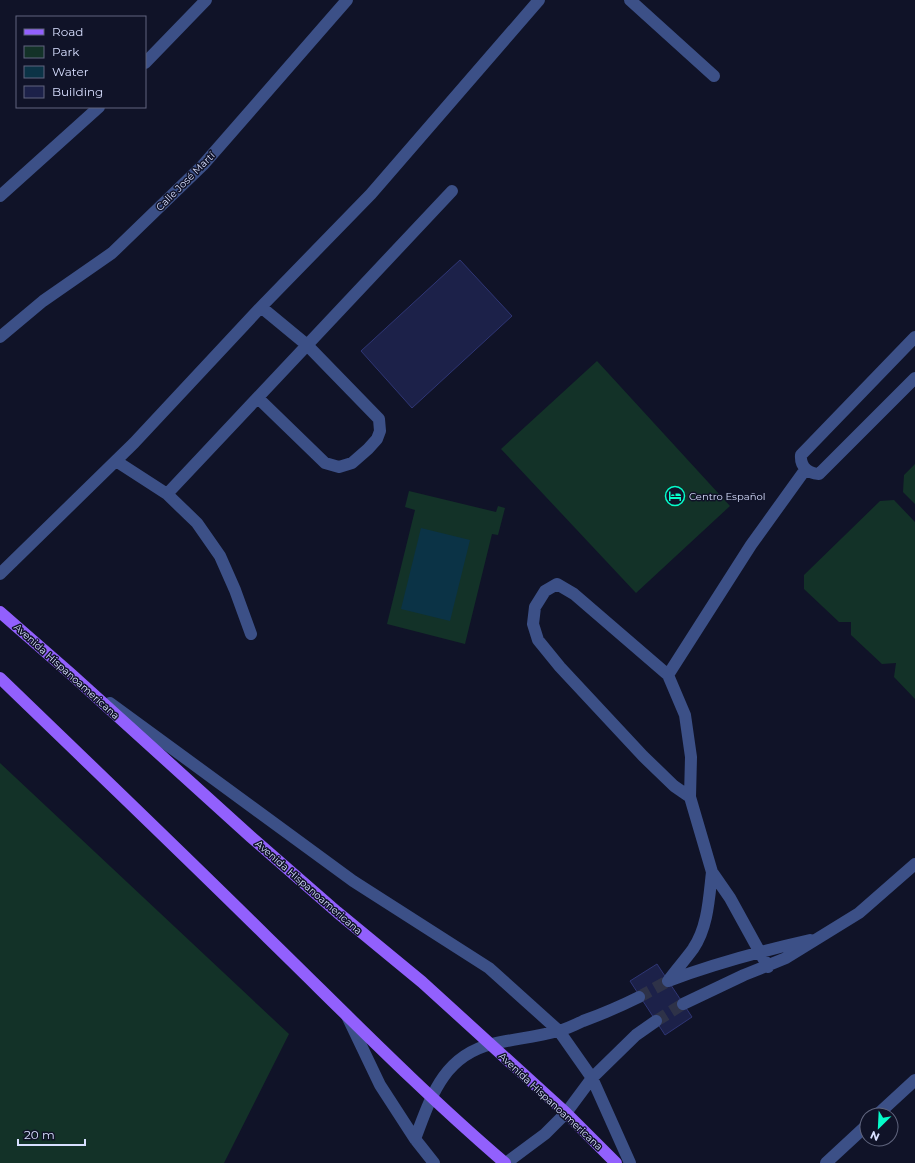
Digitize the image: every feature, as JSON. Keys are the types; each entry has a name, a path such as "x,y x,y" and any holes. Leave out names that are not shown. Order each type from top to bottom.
{"main road":[{"name":"Avenida Hispanoamericana","path":"0,612 251,838 337,912 422,982 566,1113 616,1163"},
{"path":"0,678 432,1097 469,1132 506,1163"}],"street":[{"path":"146,61 206,0"},
{"name":"Calle José Martí","path":"0,337 43,301 112,253 203,165 347,0"},
{"path":"0,574 134,444 261,307 371,194 539,0"},
{"path":"630,0 714,76"},
{"path":"0,196 98,108"},
{"path":"167,494 452,191"},
{"path":"258,398 325,463 339,467 352,463 368,449 380,431 379,419 308,345 261,307"},
{"path":"915,337 801,455 800,460 805,470 812,474 819,474 915,378"},
{"path":"116,461 167,494 197,522 220,556 235,590 251,634"},
{"path":"668,675 751,545 805,470"},
{"path":"690,797 674,786 644,756 560,667 538,640 533,624 535,608 545,591 557,584 574,594 668,675 685,715 691,757 690,797 712,872 730,898 768,966"},
{"path":"75,678 354,881 489,968 559,1031 592,1078 630,1163"},
{"path":"683,1004 744,975 786,958 859,913 915,864"},
{"path":"712,872 704,924 694,948 668,980 725,961 819,938"},
{"path":"415,1139 439,1083 450,1068 468,1053 491,1044 559,1031 619,1007 639,997"},
{"path":"346,1014 380,1085 415,1139 434,1163"},
{"path":"506,1163 545,1134 566,1113 592,1078 636,1035 656,1021"},
{"path":"886,1107 915,1080"},
{"path":"826,1163 859,1132"}],"green space":[{"path":"597,361 730,506 636,593 501,449"},
{"path":"915,464 915,504 903,492 904,475"},
{"path":"409,491 496,512 498,506 505,508 498,535 492,534 465,644 387,624 415,510 405,507"},
{"path":"894,500 915,522 915,699 894,677 896,663 882,664 851,635 851,622 839,622 804,589 804,575 880,501"},
{"path":"0,763 289,1034 224,1163 0,1163"}],"water":[{"path":"421,528 470,540 450,621 401,609"}],"building":[{"path":"460,260 512,316 412,408 361,351"},
{"path":"657,964 692,1017 665,1035 630,981"}],"tunnel":[{"path":"639,997 668,981"},
{"path":"656,1021 683,1004"}],"place":[{"name":"Centro Español","path":"675,496"}]}
